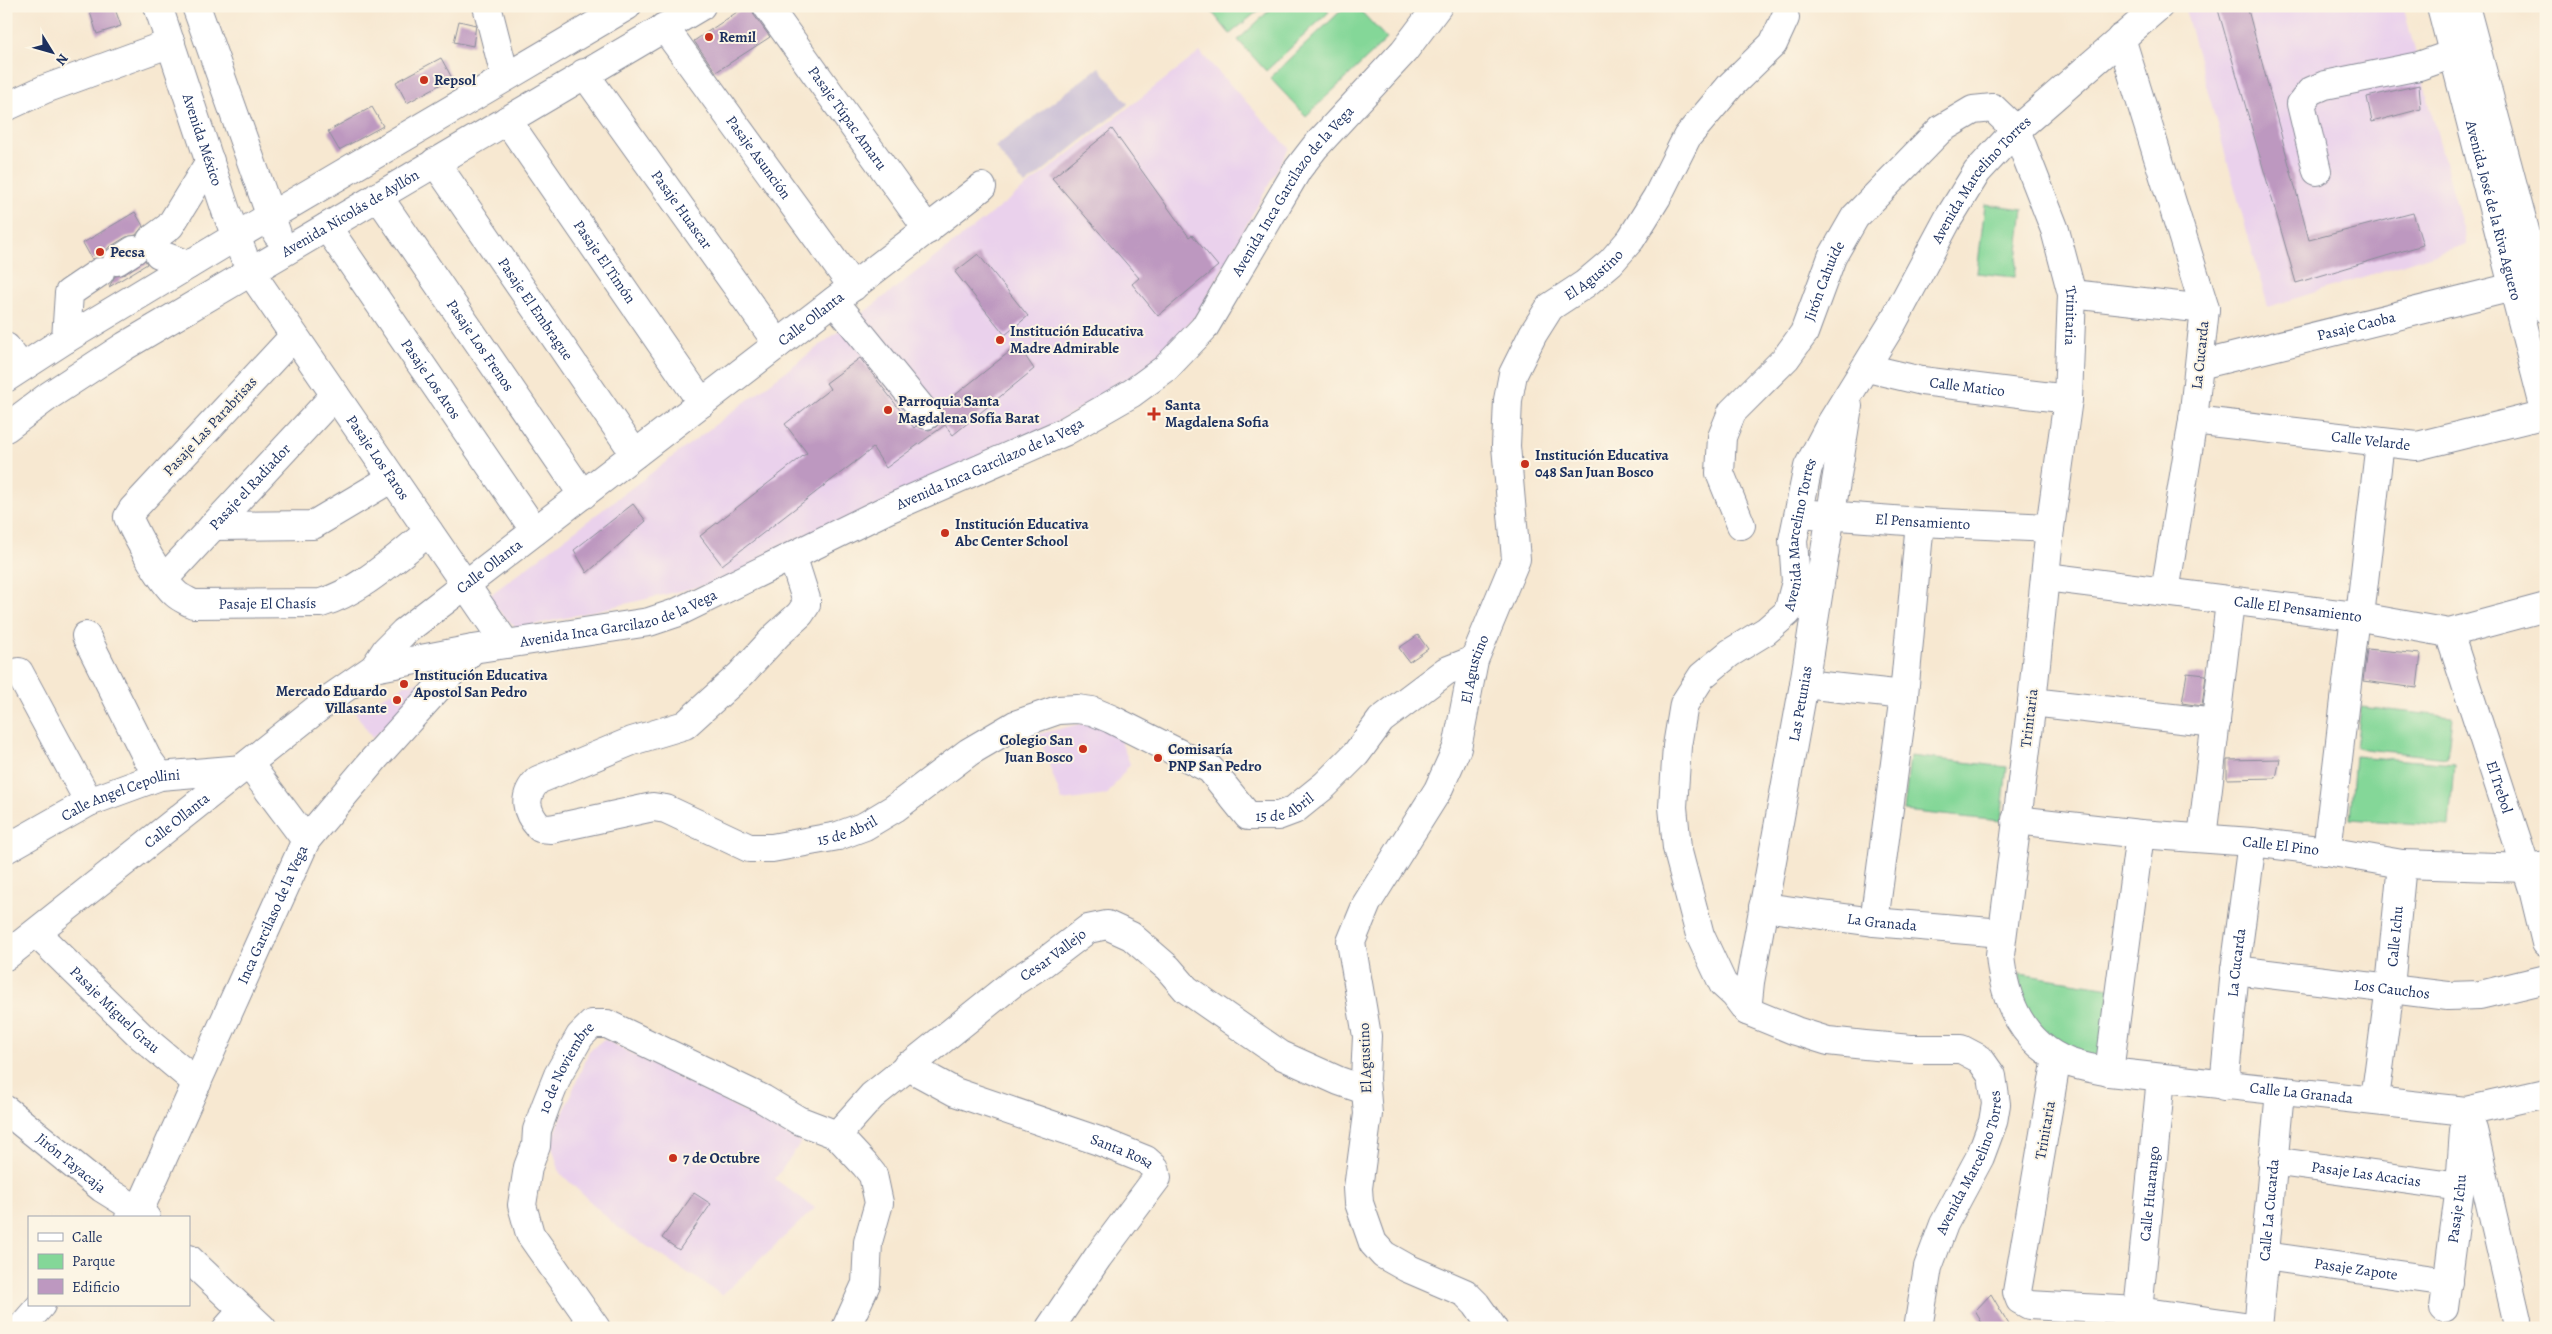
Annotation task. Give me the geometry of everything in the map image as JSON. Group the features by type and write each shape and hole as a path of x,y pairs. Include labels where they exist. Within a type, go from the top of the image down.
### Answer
{"street":[{"name":"Avenida México","path":"158,6 235,237 250,272"},
{"path":"196,6 284,252"},
{"path":"487,6 505,76"},
{"path":"11,364 66,339 505,76 627,6"},
{"name":"Avenida Nicolás de Ayllón","path":"6,428 50,395 125,346 584,73 701,6"},
{"name":"Pasaje Túpac Amaru","path":"767,6 928,230"},
{"name":"Avenida Inca Garcilazo de la Vega","path":"374,668 506,644 649,622 676,613 793,558 886,510 1064,432 1132,393 1166,368 1199,334 1215,311 1298,169 1315,147 1404,51 1438,6"},
{"name":"Avenida Marcelino Torres","path":"1918,1328 1928,1267 1934,1250 1957,1198 1980,1157 1993,1122 1996,1104 1992,1076 1980,1059 1961,1048 1910,1049 1828,1041 1747,1011 1736,995 1723,984 1700,935 1677,848 1673,807 1677,746 1684,704 1702,676 1730,653 1766,631 1788,612 1796,582 1793,540 1797,512 1811,459 1867,368 1948,219 1977,172 2016,130 2121,38 2143,22 2159,6"},
{"name":"Avenida José de la Riva Aguero","path":"2441,6 2546,414"},
{"name":"Avenida José de la Riva Aguero","path":"2465,6 2546,309"},
{"name":"El Agustino","path":"1493,1328 1476,1304 1464,1293 1384,1256 1374,1243 1359,1203 1358,1188 1368,1114 1366,1036 1351,942 1367,903 1438,790 1457,748 1474,660 1516,558 1506,446 1508,400 1513,374 1533,334 1550,307 1604,268 1631,239 1657,197 1687,137 1731,85 1774,44 1785,18"},
{"name":"Pasaje Asunción","path":"664,27 926,415"},
{"name":"La Cucarda","path":"2121,38 2205,309 2193,420 2165,592"},
{"path":"6,107 45,89 170,43"},
{"path":"2317,171 2302,104 2311,91 2325,85 2420,66 2453,54"},
{"name":"Pasaje Huascar","path":"584,73 778,344"},
{"name":"Jirón Cahuide","path":"1741,525 1720,473 1722,437 1732,412 1786,358 1804,333 1832,257 1855,217 1941,129 1973,110 1993,108 2016,130"},
{"name":"Pasaje El Timón","path":"507,120 702,403"},
{"name":"Trinitaria","path":"2016,130 2055,230 2072,294 2068,399 2050,528 2032,702 2000,955 2002,977 2018,1020 2034,1040 2057,1057 2017,1292 2020,1300 2029,1305 2138,1311"},
{"path":"66,339 69,293 132,256 170,226 210,161"},
{"name":"Pasaje El Embrague","path":"435,162 635,454"},
{"name":"Calle Ollanta","path":"6,956 332,697 374,668 386,650 404,632 982,188"},
{"name":"Pasaje Los Frenos","path":"378,196 583,495"},
{"name":"Pasaje Los Aros","path":"327,227 535,531"},
{"path":"132,256 188,265"},
{"name":"Pasaje Los Faros","path":"250,272 506,644"},
{"name":"Pasaje Caoba","path":"2200,365 2513,287"},
{"path":"2072,294 2205,309"},
{"name":"Pasaje Las Parabrisas","path":"128,517 132,509 294,336"},
{"name":"Calle Matico","path":"1867,368 1922,380 2068,399"},
{"name":"Las Petunias","path":"1747,1011 1763,907 1804,684 1850,394"},
{"name":"Pasaje el Radiador","path":"164,579 335,395"},
{"name":"Calle Velarde","path":"2193,420 2417,446 2546,414"},
{"path":"2327,850 2380,442"},
{"path":"213,526 313,525 392,478"},
{"name":"El Pensamiento","path":"1797,512 1920,522 2050,528"},
{"name":"Pasaje El Chasís","path":"128,517 164,579 176,595 193,604 321,603 339,598 429,532"},
{"path":"1874,922 1904,695 1920,522"},
{"name":"15 de Abril","path":"793,558 806,599 806,604 800,614 777,635 741,674 685,725 632,741 538,780 530,788 527,796 527,809 540,828 551,829 653,807 666,810 749,848 772,848 838,836 865,826 895,808 968,752 1015,724 1058,710 1077,709 1092,711 1210,769 1248,816 1278,816 1294,810 1325,786 1356,754 1381,720 1446,672 1474,660"},
{"name":"Calle El Pensamiento","path":"2046,577 2230,602 2358,616 2449,633 2546,607"},
{"path":"2202,838 2230,602"},
{"name":"El Trebol","path":"2449,633 2536,866 2546,943"},
{"path":"86,636 147,758 160,776"},
{"name":"Inca Garcilaso de la Vega","path":"138,1215 306,840 374,758 473,650"},
{"path":"19,672 89,802"},
{"path":"1804,684 1904,695"},
{"path":"2032,702 2216,723"},
{"path":"246,766 306,840"},
{"name":"Calle Angel Cepollini","path":"6,849 89,802 160,776 246,766"},
{"name":"Calle El Pino","path":"2016,820 2140,834 2252,842 2327,850 2402,864 2536,866"},
{"path":"2110,1072 2140,834"},
{"name":"La Cucarda","path":"2224,1086 2235,970 2252,842"},
{"name":"Calle Ichu","path":"2375,1099 2390,987 2402,864"},
{"name":"La Granada","path":"1763,907 1874,922 2002,933"},
{"name":"Cesar Vallejo","path":"837,1135 872,1096 1014,982 1042,964 1088,928 1107,924 1131,936 1168,968 1186,989 1281,1055 1339,1081 1366,1090"},
{"name":"Pasaje Miguel Grau","path":"36,933 141,1036 197,1084"},
{"name":"Los Cauchos","path":"2235,970 2390,987 2448,996 2480,995 2546,980"},
{"name":"10 de Noviembre","path":"596,1328 530,1234 522,1205 528,1167 536,1146 538,1130 546,1105 558,1074 580,1036 592,1024 613,1027 763,1098 798,1120 837,1135"},
{"name":"Calle La Granada","path":"2057,1057 2070,1063 2110,1072 2224,1086 2375,1099 2466,1111 2546,1093"},
{"name":"Santa Rosa","path":"907,1066 955,1092 1099,1141 1146,1160 1155,1168 1157,1178 1098,1256 1050,1328"},
{"name":"Calle Huarango","path":"2138,1311 2161,1078"},
{"name":"Calle La Cucarda","path":"2258,1328 2280,1091"},
{"name":"Jirón Tayacaja","path":"6,1110 138,1215"},
{"path":"2466,1111 2473,1130 2517,1320"},
{"name":"Pasaje Ichu","path":"2446,1295 2460,1187 2466,1111"},
{"path":"837,1135 873,1175 878,1203 868,1242 866,1284 846,1328"},
{"name":"Pasaje Las Acacias","path":"2272,1161 2460,1187"},
{"name":"Pasaje Zapote","path":"2265,1256 2446,1295"},
{"path":"190,1259 244,1322"},
{"path":"20,1328 41,1306"},
{"path":"2138,1311 2258,1328"}],"shaded area":[{"path":"2184,6 2403,6 2467,244 2268,307"},
{"name":"Institución Educativa Madre Admirable","path":"1200,52 1289,148 1198,313 1149,367 993,460 719,582 517,629 486,598 876,303"},
{"path":"1099,67 1128,104 1025,185 995,147"},
{"name":"Mercado Eduardo Villasante","path":"429,680 431,688 372,738 355,712 405,685"},
{"name":"Colegio San Juan Bosco","path":"1113,722 1130,764 1107,795 1062,801 1038,734 1080,724"},
{"name":"7 de Octubre","path":"604,1039 801,1142 775,1179 815,1208 722,1295 616,1226 560,1173 551,1143 589,1051"}],"green space":[{"path":"1207,6 1264,6 1230,34"},
{"path":"1274,6 1324,6 1329,12 1266,71 1238,40"},
{"path":"1346,6 1356,6 1387,39 1306,116 1270,78"},
{"path":"1985,204 2023,209 2015,277 1977,273"},
{"path":"2361,707 2452,717 2447,758 2356,748"},
{"path":"1910,756 2007,767 2001,821 1904,811"},
{"path":"2355,756 2454,764 2449,826 2350,819"},
{"path":"2020,974 2110,988 2105,1043 2093,1059 2066,1055 2033,1019 2020,996"}],"building":[{"path":"88,6 114,6 121,26 97,34"},
{"path":"746,6 752,6 754,15 770,37 716,72 694,41"},
{"path":"2217,6 2247,6 2309,240 2413,213 2423,245 2296,283"},
{"name":"Repsol","path":"459,21 476,25 473,46 454,42"},
{"name":"Repsol","path":"441,58 452,78 407,103 396,82"},
{"path":"2419,85 2421,109 2372,122 2367,97"},
{"path":"372,107 383,126 339,150 328,131"},
{"path":"1112,129 1189,237 1192,235 1218,266 1158,316 1132,284 1139,278 1052,178"},
{"path":"135,212 143,226 136,235 126,237 108,248 102,257 92,259 83,243"},
{"path":"978,254 1028,316 1005,335 955,272"},
{"path":"145,260 147,264 109,287 115,276 125,274"},
{"path":"1018,345 1034,369 953,435 945,425 886,468 873,448 722,565 700,536 807,453 785,424 830,389 826,383 860,358 914,428 916,426 929,430 936,427 941,421 942,413 940,407"},
{"path":"633,504 646,521 587,573 574,550"},
{"path":"1418,635 1428,649 1409,662 1399,648"},
{"path":"2367,649 2421,654 2417,688 2363,681"},
{"path":"2187,673 2206,675 2202,706 2182,703"},
{"path":"2280,759 2276,778 2227,779 2227,760"},
{"path":"694,1193 711,1204 679,1250 662,1238"},
{"path":"1991,1294 2011,1328 1985,1328 1975,1311"}],"place":[{"name":"Remil","path":"709,37"},
{"name":"Repsol","path":"424,80"},
{"name":"Pecsa","path":"100,252"},
{"name":"Institución Educativa Madre Admirable","path":"1000,340"},
{"name":"Parroquia Santa Magdalena Sofía Barat","path":"888,410"},
{"name":"Santa Magdalena Sofia","path":"1154,414"},
{"name":"Institución Educativa 048 San Juan Bosco","path":"1525,464"},
{"name":"Institución Educativa Abc Center School","path":"945,533"},
{"name":"Institución Educativa Apostol San Pedro","path":"404,684"},
{"name":"Mercado Eduardo Villasante","path":"397,700"},
{"name":"Colegio San Juan Bosco","path":"1083,749"},
{"name":"Comisaría PNP San Pedro","path":"1158,758"},
{"name":"7 de Octubre","path":"673,1158"}]}
